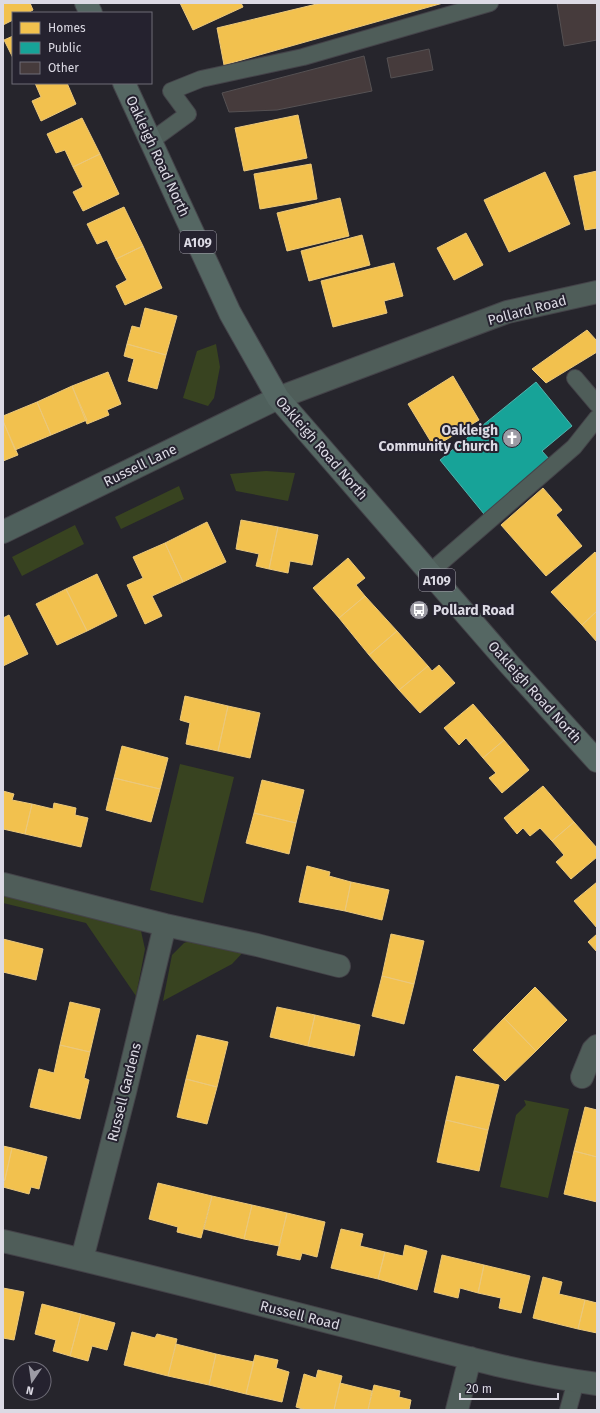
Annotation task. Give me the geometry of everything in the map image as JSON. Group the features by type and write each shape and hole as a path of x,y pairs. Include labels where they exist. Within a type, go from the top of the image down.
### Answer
{"main road":[{"path":"86,3 90,12"},
{"name":"Oakleigh Road North","path":"124,84 230,313 278,398 509,664 597,761"},
{"name":"Russell Lane","path":"3,532 278,398"}],"street":[{"name":"Pollard Road","path":"278,398 507,312 597,292"},
{"path":"3,884 165,925 257,945 339,966"},
{"name":"Russell Gardens","path":"82,1259 125,1092 165,925"},
{"path":"582,1077 593,1050 597,1046"},
{"name":"Russell Road","path":"3,1241 82,1259 470,1358 587,1383"},
{"path":"457,1410 470,1358"}],"lane":[{"path":"151,142 188,114 172,91 201,79 303,57 490,3"},
{"path":"575,378 597,404"},
{"path":"430,572 574,446 597,418"},
{"path":"568,1410 587,1383"}],"green space":[{"path":"216,344 220,367 214,398 208,406 183,398 197,351"},
{"path":"266,471 295,473 288,501 236,491 230,474"},
{"path":"179,486 184,499 121,529 115,517"},
{"path":"75,525 84,544 22,576 12,557"},
{"path":"180,764 234,777 203,903 150,890"},
{"path":"12,890 129,919 141,931 145,949 136,996 86,923 3,903 3,898"},
{"path":"198,938 247,948 232,964 163,1001 172,955 184,943"},
{"path":"524,1100 569,1109 548,1198 500,1187 516,1115 526,1105"}],"building: Homes":[{"path":"3,3 30,3 33,10 30,12 12,12 12,20 3,25"},
{"path":"180,3 241,3 243,7 193,30"},
{"path":"321,3 443,3 224,65 217,28"},
{"path":"12,36 12,56 4,40"},
{"path":"35,84 67,84 76,104 41,121 32,101 41,97"},
{"path":"298,115 307,158 244,171 235,128"},
{"path":"82,118 100,154 73,167 65,150 56,153 47,134"},
{"path":"100,154 119,194 83,211 73,192 83,187 73,167"},
{"path":"311,164 317,199 260,209 254,174"},
{"path":"597,171 597,228 585,230 574,176"},
{"path":"545,172 570,224 509,252 484,200"},
{"path":"340,198 349,236 287,251 277,213"},
{"path":"124,207 143,246 116,259 107,240 97,244 87,224"},
{"path":"466,233 483,265 454,280 437,248"},
{"path":"362,235 370,265 309,281 301,251"},
{"path":"143,246 162,288 125,305 116,286 127,280 116,259"},
{"path":"394,263 403,296 384,301 387,313 333,327 321,281"},
{"path":"145,308 177,316 166,355 127,344 132,326 140,328"},
{"path":"587,330 597,341 597,352 546,383 532,369"},
{"path":"127,344 166,355 157,389 128,381 134,359 124,356"},
{"path":"108,372 121,404 107,410 109,415 87,424 72,386"},
{"path":"453,376 479,420 434,447 408,404"},
{"path":"72,386 87,420 51,435 37,402"},
{"path":"37,402 51,435 15,450 3,421 3,416"},
{"path":"3,421 18,455 3,461"},
{"path":"543,488 562,510 556,515 582,546 546,576 501,525"},
{"path":"241,520 278,527 269,569 256,566 259,554 236,549"},
{"path":"207,522 226,562 183,582 165,543"},
{"path":"278,527 318,535 312,565 290,561 288,573 269,569"},
{"path":"165,543 183,582 152,596 162,616 145,624 127,585 143,578 133,557"},
{"path":"595,552 597,555 597,611 582,625 551,592"},
{"path":"348,558 365,578 356,585 365,596 339,618 313,588"},
{"path":"97,574 117,616 87,631 66,589"},
{"path":"66,589 87,631 57,645 36,604"},
{"path":"365,596 397,631 369,655 339,618"},
{"path":"597,611 597,642 582,625"},
{"path":"9,615 28,654 3,666 3,618"},
{"path":"397,631 428,666 399,690 369,655"},
{"path":"439,665 455,683 420,713 399,690 428,666 432,671"},
{"path":"185,696 228,706 218,751 186,744 190,723 180,720"},
{"path":"473,704 504,740 483,758 466,738 459,745 444,728"},
{"path":"228,706 260,713 250,758 218,751"},
{"path":"504,740 529,770 502,793 489,778 496,773 483,758"},
{"path":"122,746 168,758 160,789 114,778"},
{"path":"114,778 160,789 151,822 106,810"},
{"path":"262,780 304,790 296,823 254,813"},
{"path":"543,786 574,822 552,841 540,828 530,836 523,828 517,834 504,818"},
{"path":"3,791 14,794 12,800 32,804 25,834 3,829"},
{"path":"54,803 76,808 75,815 88,818 81,847 25,834 32,804 53,809"},
{"path":"254,813 296,823 289,854 246,843"},
{"path":"574,822 597,848 597,857 571,879 556,862 564,855 552,841"},
{"path":"307,866 330,872 329,876 351,882 345,911 299,902"},
{"path":"351,882 389,890 382,920 345,911"},
{"path":"597,882 597,928 574,901"},
{"path":"391,934 424,941 414,984 382,976"},
{"path":"597,934 597,952 588,942"},
{"path":"3,939 43,949 36,980 3,972"},
{"path":"382,976 414,984 404,1024 372,1016"},
{"path":"535,987 567,1020 536,1051 504,1018"},
{"path":"70,1002 100,1009 90,1052 60,1045"},
{"path":"277,1007 315,1015 308,1046 270,1037"},
{"path":"315,1015 360,1025 354,1056 308,1046"},
{"path":"504,1018 536,1051 505,1081 473,1050"},
{"path":"197,1035 228,1042 217,1087 186,1079"},
{"path":"60,1045 90,1052 84,1078 89,1080 80,1119 30,1107 39,1069 54,1073"},
{"path":"456,1076 499,1085 488,1130 446,1120"},
{"path":"186,1079 217,1087 207,1124 177,1117"},
{"path":"585,1107 597,1110 597,1157 574,1151"},
{"path":"446,1120 488,1130 479,1171 437,1162"},
{"path":"3,1146 12,1148 5,1180 3,1180"},
{"path":"12,1148 47,1157 39,1189 31,1187 29,1194 3,1187"},
{"path":"574,1151 597,1157 597,1202 564,1194"},
{"path":"158,1183 212,1196 201,1238 177,1232 178,1227 149,1219"},
{"path":"212,1196 252,1205 244,1239 204,1229"},
{"path":"252,1205 287,1213 279,1246 244,1239"},
{"path":"287,1213 325,1222 317,1257 302,1253 300,1260 277,1255"},
{"path":"341,1229 363,1234 360,1246 385,1252 378,1279 331,1268"},
{"path":"405,1245 427,1251 417,1290 378,1279 385,1252 403,1256"},
{"path":"442,1255 484,1265 478,1293 460,1288 458,1298 434,1292"},
{"path":"484,1265 530,1276 521,1313 499,1308 501,1298 478,1293"},
{"path":"543,1277 562,1282 559,1294 585,1300 578,1329 533,1318"},
{"path":"3,1288 24,1292 14,1340 3,1338"},
{"path":"585,1300 597,1303 597,1333 578,1329"},
{"path":"42,1304 81,1314 70,1356 53,1351 56,1340 35,1334"},
{"path":"81,1314 115,1323 107,1350 92,1346 88,1361 70,1356"},
{"path":"132,1332 155,1338 157,1334 177,1339 168,1376 124,1365"},
{"path":"176,1344 216,1354 209,1385 168,1376"},
{"path":"216,1354 254,1362 246,1394 209,1385"},
{"path":"255,1355 278,1360 276,1368 289,1372 282,1402 246,1394"},
{"path":"318,1370 342,1376 334,1410 306,1410 296,1407 304,1374 316,1378"},
{"path":"340,1383 372,1391 368,1410 334,1410"},
{"path":"374,1385 400,1391 399,1397 411,1400 409,1410 368,1410"}],"building: Public":[{"name":"Oakleigh Community Church","path":"536,382 572,426 542,451 550,460 484,514 440,460"}],"building: Other":[{"path":"557,3 597,3 597,40 564,46"},
{"path":"429,49 433,70 391,78 387,58"},
{"path":"364,56 372,91 277,110 229,112 222,93"}],"place":[{"name":"Oakleigh Community Church","path":"512,438"},
{"name":"Pollard Road","path":"419,610"}]}
